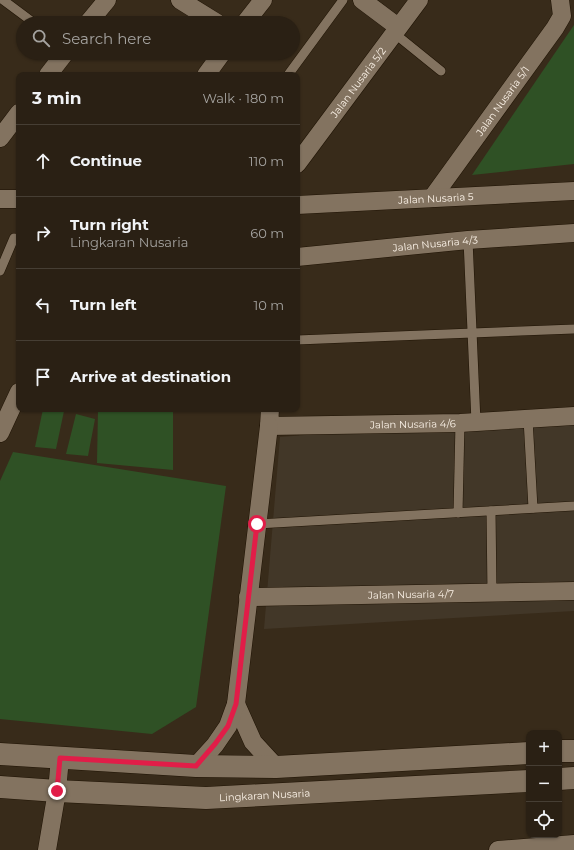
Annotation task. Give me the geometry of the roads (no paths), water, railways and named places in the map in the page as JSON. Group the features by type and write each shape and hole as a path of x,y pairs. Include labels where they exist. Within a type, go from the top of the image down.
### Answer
{"main road":[{"path":"562,751 574,751"},
{"path":"0,754 196,766 276,767 526,753"},
{"path":"562,779 574,778"},
{"name":"Lingkaran Nusaria","path":"0,786 57,791 206,798 526,781"}],"street":[{"path":"94,16 107,0"},
{"path":"181,0 206,16"},
{"path":"250,16 263,0"},
{"path":"362,0 396,30"},
{"name":"Jalan Nusaria 5/2","path":"300,160 419,0"},
{"name":"Jalan Nusaria 5/1","path":"432,198 555,28 562,16 560,0"},
{"path":"50,72 60,60"},
{"path":"208,72 217,60"},
{"path":"0,138 16,117"},
{"name":"Jalan Nusaria 5","path":"300,205 574,191"},
{"path":"0,199 16,199"},
{"name":"Jalan Nusaria 4/3","path":"300,257 468,240 574,233"},
{"path":"2,426 16,398"},
{"name":"Jalan Nusaria 4/6","path":"270,417 468,422 574,416"},
{"path":"196,766 228,726 236,704 270,417"},
{"name":"Jalan Nusaria 4/7","path":"248,597 574,591"},
{"path":"236,704 253,742 276,767"},
{"path":"47,850 57,791 60,758"},
{"path":"498,850 547,848 574,844"}],"lane":[{"path":"3,0 25,16"},
{"path":"300,59 343,0"},
{"path":"396,30 441,71"},
{"path":"290,72 299,60"},
{"path":"0,271 14,238"},
{"path":"458,513 468,422 473,333 468,240"},
{"path":"300,340 574,328"},
{"path":"528,419 533,508"},
{"path":"257,524 574,506"},
{"path":"491,511 492,593"}]}
